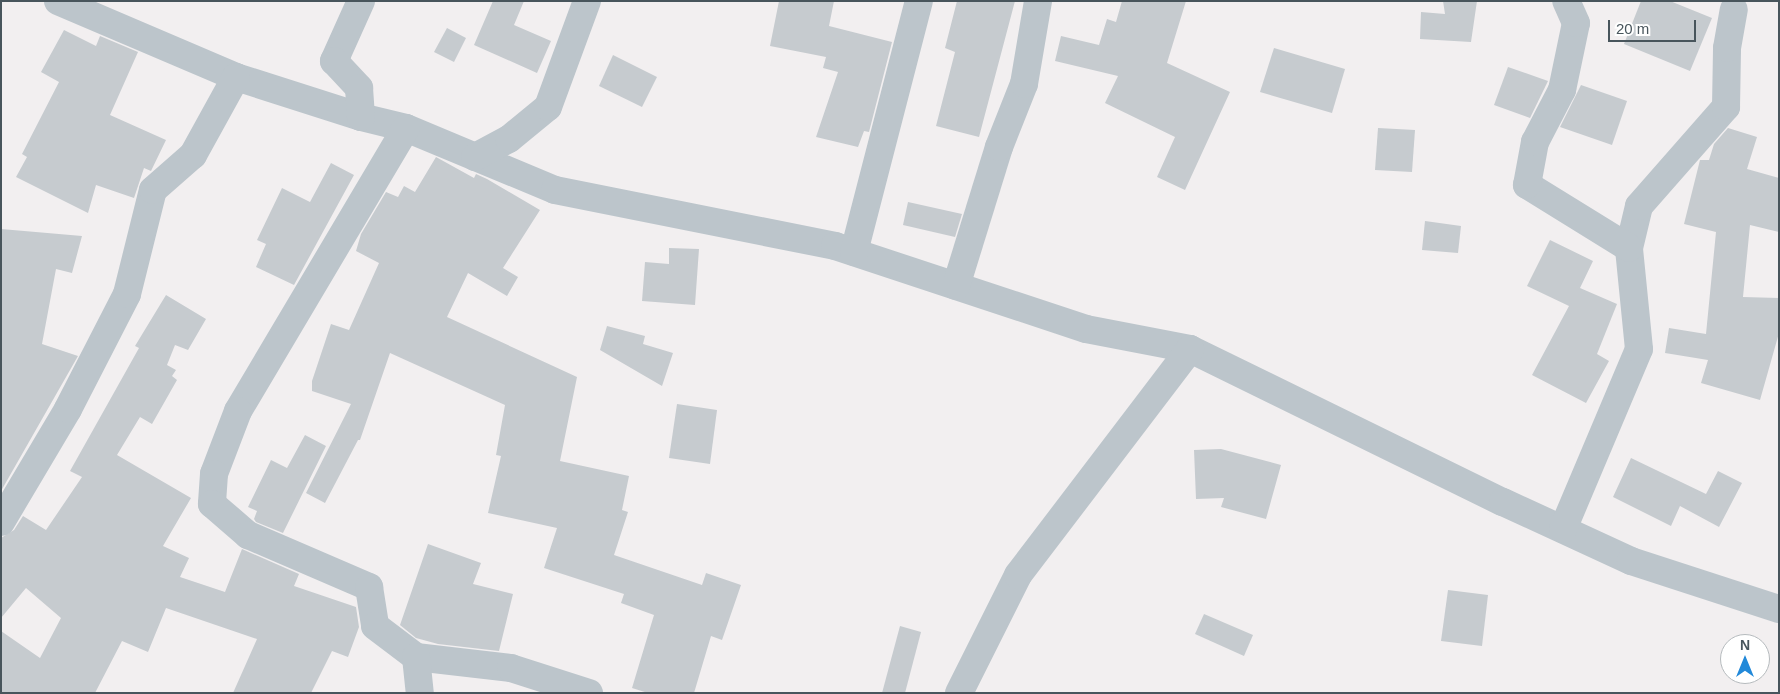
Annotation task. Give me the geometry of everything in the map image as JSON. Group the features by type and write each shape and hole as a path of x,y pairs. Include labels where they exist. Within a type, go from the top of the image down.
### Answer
{"street":[{"path":"58,1 236,77 361,117 406,128 555,190 854,252 1086,329 1190,349 1562,530 1631,561 1779,609"},
{"path":"361,1 334,61 360,88 361,117"},
{"path":"475,157 509,139 548,107 587,1"},
{"path":"854,252 919,1"},
{"path":"956,286 999,147 1024,84 1038,1"},
{"path":"1566,1 1576,24 1564,80 1535,142 1527,184 1629,248"},
{"path":"1562,530 1639,349 1629,248 1640,206 1726,107 1728,48 1734,10"},
{"path":"1,522 68,409 127,294 153,190 192,155 236,77"},
{"path":"406,128 238,411 214,474 212,504 248,535 369,587 375,626 416,657 512,668 589,693"},
{"path":"958,693 1018,575 1190,349"},
{"path":"416,657 420,693"}],"building":[{"path":"493,1 524,1 514,25 551,41 537,73 474,45"},
{"path":"779,1 834,1 829,26 892,42 869,132 864,131 858,147 816,137 838,72 823,68 826,57 770,46"},
{"path":"957,1 1015,1 979,137 936,126 955,52 945,48"},
{"path":"1122,1 1186,1 1167,63 1230,92 1185,190 1157,177 1175,137 1105,103 1118,76 1055,61 1061,36 1099,45 1107,19 1116,22"},
{"path":"1443,1 1477,1 1471,42 1420,39 1421,12 1445,14"},
{"path":"1641,1 1670,1 1712,18 1690,71 1624,44"},
{"path":"447,28 466,38 454,62 434,52"},
{"path":"64,30 96,46 100,36 138,52 110,115 166,140 151,171 144,168 134,198 96,185 88,213 16,177 27,157 22,154 59,82 41,72"},
{"path":"1274,48 1345,69 1332,113 1260,92"},
{"path":"613,55 657,77 642,107 599,86"},
{"path":"1508,67 1548,81 1530,118 1494,105"},
{"path":"1581,85 1627,101 1612,145 1560,127"},
{"path":"1378,128 1415,130 1412,172 1375,170"},
{"path":"1728,128 1757,137 1747,169 1779,178 1779,232 1750,225 1743,297 1779,298 1779,333 1760,400 1701,383 1708,360 1665,353 1669,328 1706,334 1716,232 1684,224 1700,160 1709,160 1714,144"},
{"path":"436,157 474,178 476,174 487,179 540,210 503,268 518,277 507,296 468,273 447,317 577,377 560,461 629,476 622,510 628,512 614,555 702,585 706,573 741,585 722,640 711,636 694,693 648,693 632,688 654,615 621,603 624,594 544,568 557,528 488,513 501,456 496,455 505,405 390,353 360,440 358,440 325,503 306,493 351,404 312,391 312,381 331,324 349,330 379,263 356,251 361,234 386,192 398,197 404,186 415,192"},
{"path":"331,163 354,175 294,285 256,267 266,244 257,240 282,188 310,202"},
{"path":"908,202 962,214 955,237 903,225"},
{"path":"1425,221 1461,226 1458,253 1422,250"},
{"path":"1,229 82,236 72,273 56,269 42,344 78,356 1,491"},
{"path":"1550,240 1593,261 1580,288 1617,304 1597,354 1609,361 1586,403 1532,375 1569,306 1527,286"},
{"path":"669,248 699,249 695,305 642,301 645,262 669,264"},
{"path":"166,295 206,319 188,350 175,345 167,365 176,370 172,376 177,380 152,424 140,417 117,455 191,498 163,546 189,558 180,577 225,592 242,549 299,574 294,586 356,607 359,627 348,657 332,651 311,693 233,693 257,639 166,608 148,652 122,641 95,693 1,693 1,631 40,658 61,618 26,588 1,618 1,538 14,530 23,516 46,530 82,477 70,471 139,348 135,346"},
{"path":"607,326 645,336 643,344 673,353 662,386 600,350"},
{"path":"677,404 717,410 710,464 669,458"},
{"path":"305,435 326,446 283,533 256,522 254,519 257,511 248,507 271,460 287,468"},
{"path":"1221,449 1281,465 1266,519 1221,507 1224,498 1196,499 1194,450"},
{"path":"1631,458 1706,494 1718,471 1742,483 1719,527 1680,506 1671,526 1613,497"},
{"path":"428,544 481,563 473,584 513,594 499,651 438,644 416,638 400,625"},
{"path":"1448,590 1488,595 1482,646 1441,641"},
{"path":"1204,614 1253,635 1244,656 1195,634"},
{"path":"900,626 921,632 905,693 882,693"}]}
